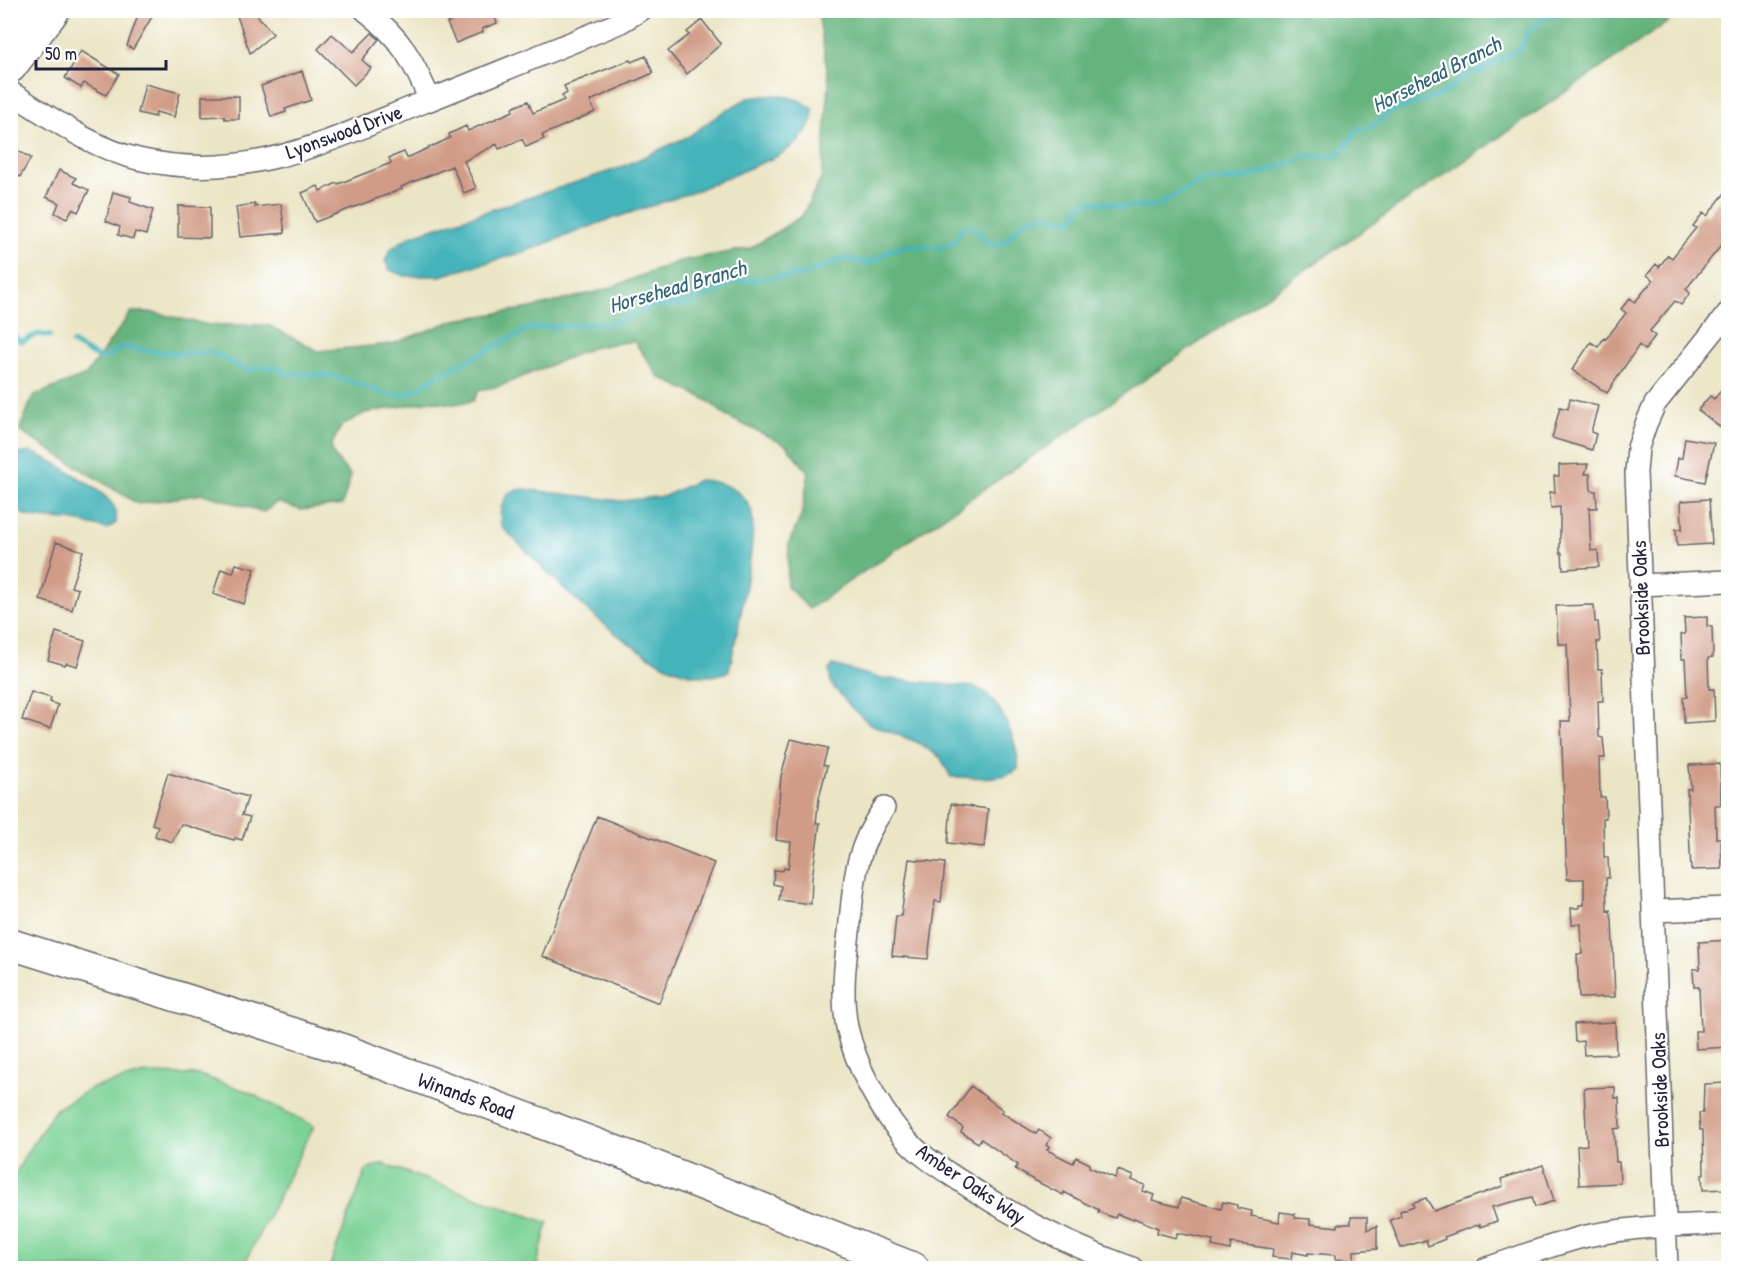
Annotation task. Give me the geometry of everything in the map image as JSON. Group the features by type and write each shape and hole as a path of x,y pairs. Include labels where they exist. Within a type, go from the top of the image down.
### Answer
{"main road":[{"path":"10,24 22,10"},
{"path":"10,66 53,10"}],"street":[{"path":"366,10 406,50 430,100"},
{"name":"Lyonswood Drive","path":"10,92 72,131 113,151 137,159 173,166 206,167 250,162 305,150 619,23 641,10"},
{"name":"Brookside Oaks","path":"1667,1269 1636,472 1638,448 1655,404 1728,313"},
{"path":"1640,585 1728,581"},
{"name":"Amber Oaks Way","path":"884,808 870,827 856,871 845,965 844,996 847,1027 856,1056 871,1089 904,1137 931,1162 990,1202 1030,1225 1132,1269"},
{"path":"1653,911 1728,908"},
{"name":"Winands Road","path":"10,944 334,1046 645,1162 914,1269"},
{"path":"1487,1269 1550,1246 1587,1236 1616,1231 1728,1224"}],"green space":[{"path":"818,11 1684,11 809,609 787,586 789,543 801,516 809,473 786,445 726,416 707,400 659,377 634,341 594,347 500,386 479,390 473,401 453,404 431,401 365,413 342,425 331,446 334,456 351,476 342,505 301,510 277,502 264,512 203,494 138,504 19,431 33,396 86,375 131,312 150,312 209,325 268,325 318,351 392,344 455,320 531,308 604,290 680,261 751,248 802,216 822,177 829,82"},
{"path":"145,1074 199,1075 246,1091 314,1126 242,1268 11,1268 11,1182 56,1109 92,1088"},
{"path":"383,1164 548,1223 536,1268 329,1268 366,1170"}],"water":[{"path":"775,95 795,99 813,109 812,122 799,141 778,156 693,192 602,222 521,253 440,276 404,276 390,270 385,261 391,249 410,236 620,168 689,136 748,98"},
{"path":"31,452 51,461 102,494 115,509 116,523 107,529 70,520 33,517 11,508 11,455"},
{"path":"699,480 714,482 735,490 746,500 753,519 750,561 729,671 702,676 672,668 640,650 575,599 501,526 501,508 510,492 523,489 621,501 665,496"},
{"path":"833,665 879,678 975,687 983,691 993,700 1009,729 1016,750 1018,769 996,777 951,777 940,757 917,742 870,724 851,707 831,684 829,670"}],"building":[{"path":"140,10 156,10 133,49 127,46"},
{"path":"235,10 253,10 273,34 250,53"},
{"path":"476,10 492,10 497,23 482,29 483,32 456,43 447,23"},
{"path":"702,20 721,44 687,74 668,51 689,35 687,32"},
{"path":"372,33 379,39 362,60 371,68 354,85 318,49 332,34 353,52"},
{"path":"81,51 119,74 106,95 84,83 81,88 65,78"},
{"path":"646,56 653,73 590,101 595,112 542,135 544,139 526,147 522,139 499,149 497,144 464,161 476,188 464,193 452,166 401,187 402,189 315,222 302,193 318,186 320,191 391,163 389,158 404,152 407,158 450,138 449,134 466,126 468,131 513,111 512,108 528,101 533,113 564,100 562,96 567,93 564,86"},
{"path":"302,71 311,100 285,109 286,112 271,117 261,86"},
{"path":"145,84 180,93 174,117 156,112 155,117 138,113"},
{"path":"202,96 239,96 239,119 225,119 224,116 202,117"},
{"path":"10,146 31,158 20,177 10,171"},
{"path":"59,170 76,178 73,183 89,190 78,212 72,209 67,219 55,213 59,203 46,197"},
{"path":"1728,189 1728,237 1686,289 1690,293 1681,305 1675,301 1650,331 1655,336 1645,350 1639,345 1607,393 1572,370 1591,342 1598,347 1604,338 1606,339 1626,313 1621,309 1630,298 1635,302 1653,280 1647,275 1656,264 1659,267 1668,255 1672,258 1696,228 1693,226 1703,213 1707,216"},
{"path":"113,192 131,197 130,202 153,210 146,235 135,232 133,239 118,235 120,227 106,221"},
{"path":"255,204 255,207 281,204 285,233 240,237 236,207"},
{"path":"178,206 210,207 210,238 178,237"},
{"path":"1728,383 1728,433 1698,410 1710,396 1714,399"},
{"path":"1570,399 1598,406 1591,432 1596,434 1592,450 1552,438 1560,407 1568,409"},
{"path":"1685,438 1714,443 1705,482 1675,476 1678,458 1682,458"},
{"path":"1588,464 1585,474 1590,474 1591,491 1596,491 1597,508 1589,508 1591,551 1598,550 1599,567 1563,569 1562,553 1560,553 1560,507 1551,508 1550,492 1555,492 1554,476 1559,476 1559,465"},
{"path":"1709,499 1712,544 1677,546 1676,529 1682,529 1681,501"},
{"path":"56,542 83,551 71,587 78,589 72,610 40,600"},
{"path":"236,564 255,569 244,604 213,594 221,569 233,573"},
{"path":"1594,605 1600,642 1597,642 1598,669 1602,669 1603,701 1598,701 1599,737 1603,738 1605,758 1599,758 1600,797 1605,797 1604,857 1608,857 1607,911 1610,910 1612,920 1615,997 1579,998 1577,954 1582,954 1581,924 1572,924 1571,908 1584,905 1584,879 1567,879 1561,721 1570,721 1567,644 1558,644 1556,606"},
{"path":"1707,617 1707,626 1712,627 1713,657 1708,658 1709,689 1714,689 1715,721 1684,723 1683,697 1687,697 1681,634 1685,634 1684,618"},
{"path":"56,632 85,641 77,666 48,660"},
{"path":"31,692 51,698 50,702 58,705 50,729 22,720"},
{"path":"791,739 828,748 823,765 827,766 816,823 820,823 812,878 811,904 779,900 781,886 773,884 774,870 788,869 791,842 776,840 781,776"},
{"path":"1720,764 1721,805 1715,805 1716,838 1721,838 1722,869 1691,870 1687,789 1691,789 1689,765"},
{"path":"168,773 248,797 242,815 250,817 242,840 235,838 234,840 181,824 172,842 155,836 158,826 152,824"},
{"path":"951,804 988,809 984,847 948,843"},
{"path":"597,816 714,863 659,1003 542,956"},
{"path":"909,859 945,863 941,902 935,901 928,959 892,956 896,916 901,916"},
{"path":"1728,940 1728,1047 1696,1049 1695,1031 1701,1031 1699,987 1694,987 1693,969 1700,969 1699,942"},
{"path":"1615,1022 1616,1054 1584,1055 1583,1041 1575,1042 1574,1024"},
{"path":"1728,1083 1728,1189 1703,1190 1703,1130 1700,1130 1699,1113 1703,1113 1704,1084"},
{"path":"971,1086 1003,1110 1001,1112 1036,1134 1039,1130 1051,1138 1046,1145 1049,1147 1047,1150 1073,1163 1076,1157 1090,1164 1089,1167 1115,1178 1118,1170 1133,1176 1131,1180 1145,1185 1143,1191 1154,1195 1152,1200 1179,1207 1181,1198 1221,1209 1223,1202 1252,1211 1251,1216 1279,1222 1280,1212 1295,1214 1295,1218 1310,1219 1310,1224 1338,1227 1338,1224 1351,1224 1351,1217 1367,1217 1367,1230 1377,1226 1377,1249 1354,1251 1354,1260 1335,1259 1335,1255 1308,1253 1308,1255 1292,1252 1291,1259 1272,1257 1273,1249 1231,1243 1230,1250 1212,1246 1213,1240 1177,1233 1176,1238 1157,1233 1158,1228 1134,1218 1133,1220 1117,1214 1115,1218 1098,1212 1099,1210 1064,1192 1063,1195 1028,1177 1015,1169 1018,1165 981,1139 978,1143 961,1132 963,1128 949,1117"},
{"path":"1615,1087 1615,1098 1619,1098 1620,1128 1614,1129 1620,1183 1579,1185 1577,1146 1587,1145 1584,1088"},
{"path":"1543,1165 1554,1201 1535,1207 1532,1197 1492,1207 1497,1221 1480,1227 1480,1224 1444,1237 1445,1239 1428,1246 1426,1240 1401,1248 1390,1220 1401,1216 1400,1211 1414,1206 1412,1203 1426,1198 1434,1211 1503,1186 1501,1179"}],"waterway":[{"name":"Horsehead Branch","path":"72,343 99,358 110,356 120,347 175,354 209,352 245,370 263,367 277,368 285,373 334,376 393,396 411,393 434,378 530,328 608,323 626,319 652,306 680,305 700,299 720,291 733,282 807,274 842,259 872,263 890,250 909,246 943,247 954,242 964,226 975,229 989,244 998,245 1022,223 1031,218 1072,220 1085,202 1107,203 1121,207 1156,206 1203,180 1218,181 1250,177 1309,156 1337,156 1358,129 1368,128 1390,112 1443,94 1469,73 1480,71 1520,49 1529,31 1537,23 1547,17 1578,10"},
{"name":"Horsehead Branch","path":"10,332 21,342 38,334 50,336"}]}
